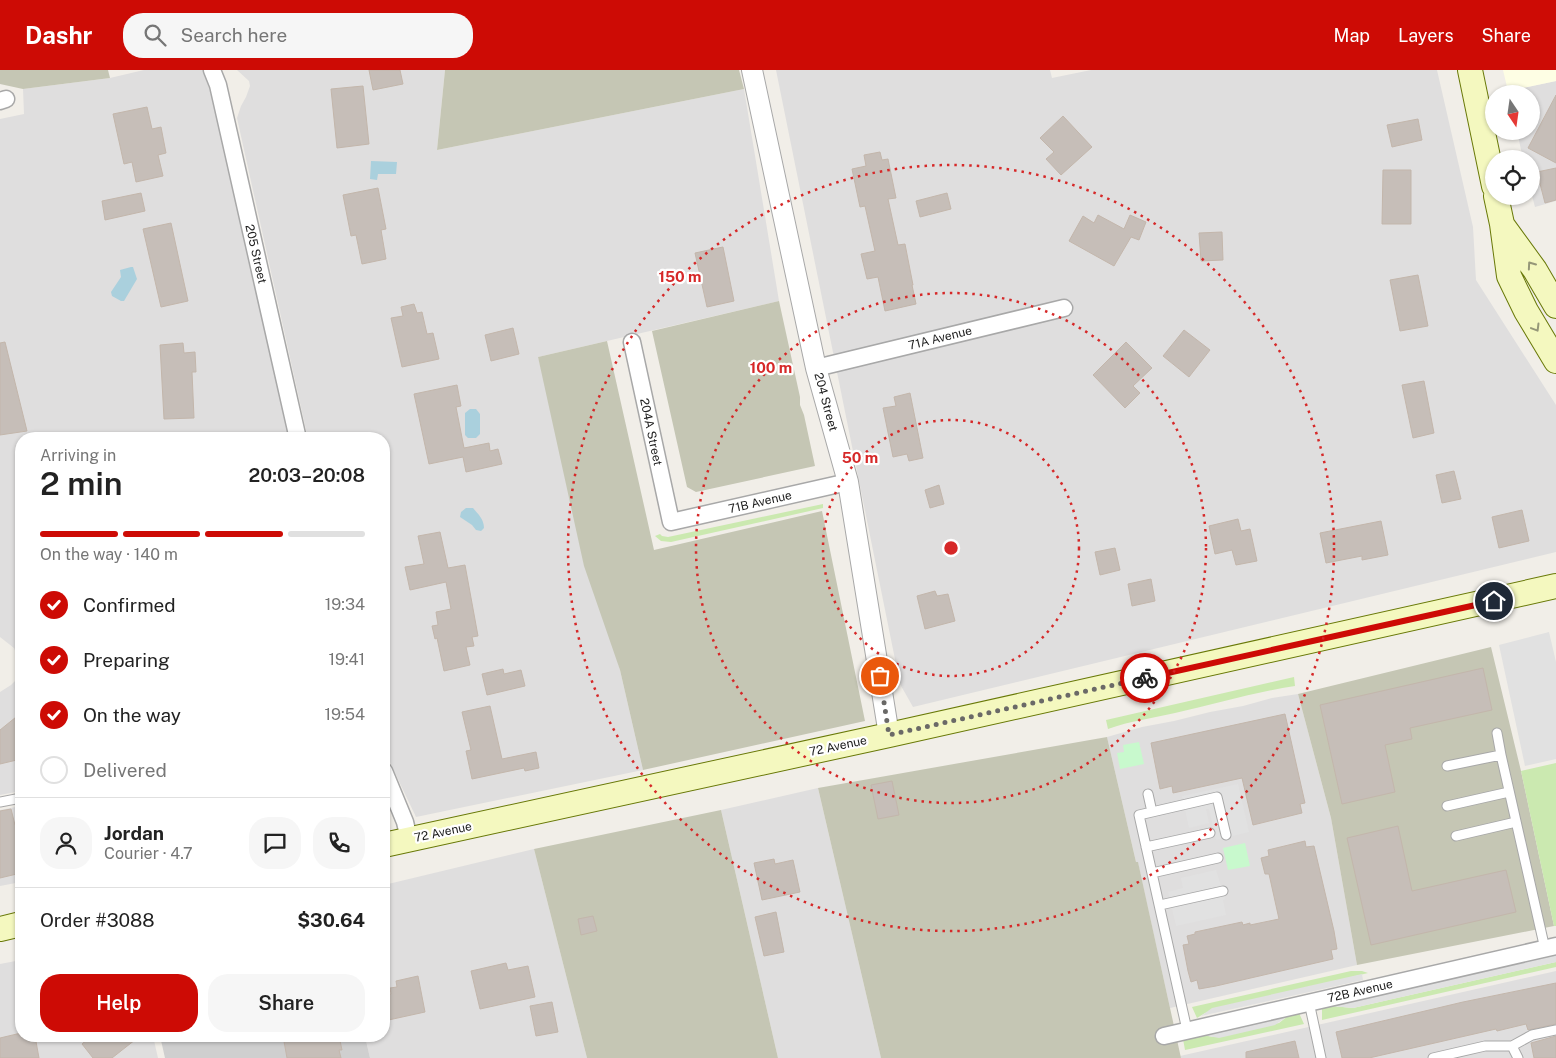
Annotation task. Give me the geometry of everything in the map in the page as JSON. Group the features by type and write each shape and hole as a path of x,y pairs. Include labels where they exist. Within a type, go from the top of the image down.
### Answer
{"main road":[{"path":"1470,70 1487,150"},
{"path":"1498,205 1509,276 1526,311 1556,361"},
{"path":"1502,224 1535,270 1556,306"},
{"name":"72 Avenue","path":"390,843 889,735 1556,586"},
{"path":"0,929 15,925"}],"street":[{"name":"205 Street","path":"212,70 218,84 296,432"},
{"name":"204 Street","path":"752,70 816,368 848,482 889,735"},
{"name":"71A Avenue","path":"816,368 1064,308"},
{"name":"204A Street","path":"632,342 671,522"},
{"name":"71B Avenue","path":"671,522 848,482"},
{"path":"390,786 405,822 409,839"},
{"name":"72B Avenue","path":"1164,1036 1551,948"}],"lane":[{"path":"1497,733 1516,822 1551,948"},
{"path":"1447,766 1501,755"},
{"path":"1446,806 1509,792"},
{"path":"1148,794 1152,812"},
{"path":"1187,1030 1139,815 1217,797 1226,835"},
{"path":"0,802 15,799"},
{"path":"1456,836 1516,822"},
{"path":"1146,847 1210,833"},
{"path":"1152,873 1218,858"},
{"path":"1160,905 1223,891"},
{"path":"1309,1002 1321,1058"},
{"path":"1433,1058 1485,1046 1512,1046 1532,1035 1556,1030"},
{"path":"1512,1046 1518,1058"}],"shaded area":[{"path":"0,70 108,70 110,78 23,89 0,84"},
{"path":"144,70 204,70 217,116 289,432 15,432 15,651 0,637 0,119 24,114 23,89 110,78"},
{"path":"237,70 445,70 437,150 744,89 779,301 538,357 620,670 643,770 416,817 390,763 390,432 306,432 237,118 250,86 249,81"},
{"path":"445,70 739,70 744,89 437,150"},
{"path":"776,70 1050,70 1052,78 1091,70 1437,70 1473,227 1476,280 1556,405 1556,552 913,707 900,684"},
{"path":"1503,70 1556,70 1556,81 1537,85 1507,85"},
{"path":"1556,81 1556,201 1535,207 1534,205 1540,205 1540,150 1521,150 1519,140 1540,140 1540,85 1537,85"},
{"path":"779,301 800,397 800,405 815,466 696,492 687,487 652,331"},
{"path":"607,341 654,550 822,511 865,721 643,770 620,670 584,566 538,357"},
{"path":"1549,632 1556,662 1556,759 1525,766 1499,645"},
{"path":"1491,647 1521,771 1554,926 1357,965 1331,818 1298,694"},
{"path":"15,681 15,792 0,795 0,692"},
{"path":"1298,694 1331,818 1357,965 1170,1008 1138,863 1136,862 1107,737 1142,727"},
{"path":"1107,737 1136,862 1138,862 1181,1058 881,1058 818,788"},
{"path":"1238,784 1249,832 1216,840 1209,809 1206,809 1209,823 1189,828 1182,796"},
{"path":"818,788 881,1058 778,1058 721,810"},
{"path":"15,807 15,883 0,886 0,810"},
{"path":"721,810 778,1058 587,1058 534,849"},
{"path":"534,849 587,1058 370,1058 366,1042 390,1042 390,884"},
{"path":"1216,870 1225,899 1223,900 1226,915 1176,926 1168,892 1183,888 1181,878"},
{"path":"1556,955 1556,962 1353,1008 1332,1006"},
{"path":"15,961 15,1042 154,1042 158,1058 0,1058 0,964"},
{"path":"1556,971 1556,1058 1181,1058 1180,1056"},
{"path":"1362,974 1363,980 1201,1016 1212,1008"},
{"path":"1288,1016 1275,1025 1219,1038 1203,1035"},
{"path":"161,1042 366,1042 370,1058 165,1058"}],"green space":[{"path":"823,504 823,508 671,542 661,541 655,536 660,534 668,537"},
{"path":"1294,677 1295,686 1108,729 1106,720"},
{"path":"1139,742 1144,764 1120,769 1117,753 1124,752 1123,745"},
{"path":"1556,763 1556,926 1554,926 1521,771"},
{"path":"1245,843 1250,866 1228,870 1223,848"},
{"path":"1556,962 1556,967 1322,1020 1322,1008 1332,1006 1353,1008"},
{"path":"1351,971 1368,973 1205,1013 1197,1018 1192,1007"},
{"path":"1299,1013 1304,1024 1185,1050 1183,1039 1203,1035 1213,1037 1279,1023 1288,1016"}],"water":[{"path":"371,161 397,162 396,174 378,174 377,180 370,179"},
{"path":"133,267 137,279 124,301 121,301 112,296 111,292 121,277 120,270"},
{"path":"470,409 476,409 480,414 480,434 476,438 468,438 465,435 465,413"},
{"path":"466,508 473,508 480,517 484,528 481,531 476,530 460,517 461,512"}],"building":[{"path":"369,70 400,70 403,84 373,90"},
{"path":"363,86 369,144 337,148 331,89"},
{"path":"1556,95 1556,163 1540,154 1540,150 1528,148 1532,140 1540,140 1540,125"},
{"path":"147,107 152,129 161,127 166,153 158,155 163,176 136,182 132,162 124,164 113,114"},
{"path":"1063,116 1092,147 1061,175 1046,159 1054,152 1040,138"},
{"path":"1418,119 1422,140 1392,147 1387,125"},
{"path":"880,152 882,160 888,159 896,198 888,199 898,245 905,244 916,304 885,311 878,277 867,279 861,254 875,251 865,206 860,207 852,169 866,166 864,155"},
{"path":"1556,168 1556,200 1545,203 1540,184 1540,171"},
{"path":"1383,170 1411,170 1411,224 1382,224"},
{"path":"378,188 386,229 381,230 386,259 362,264 356,235 351,236 343,195"},
{"path":"141,193 145,211 105,220 102,201"},
{"path":"947,193 951,209 920,217 916,201"},
{"path":"1098,215 1124,229 1130,215 1146,222 1139,240 1131,237 1114,266 1069,241 1083,216 1094,223"},
{"path":"171,223 188,301 161,307 143,229"},
{"path":"1222,232 1223,260 1201,261 1199,233"},
{"path":"723,247 734,301 707,307 695,253"},
{"path":"1418,275 1428,326 1400,331 1390,280"},
{"path":"414,304 417,313 422,312 427,334 433,333 439,359 402,367 391,318 403,316 401,307"},
{"path":"513,328 519,354 491,361 485,335"},
{"path":"1184,330 1210,350 1189,377 1163,356"},
{"path":"5,342 27,431 0,435 0,343"},
{"path":"1126,342 1152,368 1133,386 1140,393 1125,408 1093,375"},
{"path":"183,343 184,353 195,352 196,372 192,372 194,418 164,419 160,345"},
{"path":"1424,381 1434,433 1413,438 1402,385"},
{"path":"457,385 461,406 456,407 464,448 489,443 490,451 498,449 502,464 466,472 463,457 429,464 414,394"},
{"path":"910,393 923,458 909,461 907,454 893,457 883,408 896,406 894,397"},
{"path":"1454,471 1461,499 1442,503 1436,475"},
{"path":"939,485 944,504 930,508 925,490"},
{"path":"1522,510 1529,541 1499,548 1492,517"},
{"path":"1238,519 1241,531 1250,529 1257,561 1236,565 1232,550 1215,554 1209,526"},
{"path":"1381,521 1388,555 1362,560 1362,556 1326,563 1320,533"},
{"path":"440,532 448,568 465,565 478,636 472,637 474,646 466,647 470,665 444,671 437,638 435,639 432,626 438,625 436,612 451,609 446,582 410,590 405,567 424,564 418,536"},
{"path":"1115,548 1120,570 1100,575 1095,552"},
{"path":"1151,579 1155,601 1132,606 1128,584"},
{"path":"935,591 937,596 948,594 955,621 925,629 917,596"},
{"path":"1483,668 1492,710 1410,728 1412,739 1385,745 1395,792 1342,804 1320,705"},
{"path":"503,669 504,674 521,670 525,686 487,695 482,674"},
{"path":"490,706 502,759 536,752 539,768 525,771 524,768 472,779 466,751 471,750 462,712"},
{"path":"1285,714 1305,803 1300,804 1302,813 1253,825 1242,778 1173,793 1172,786 1160,789 1151,743"},
{"path":"15,718 15,760 0,764 0,730"},
{"path":"892,781 899,815 878,819 871,785"},
{"path":"11,809 15,825 15,874 0,878 0,811"},
{"path":"1398,826 1412,891 1506,870 1516,912 1371,945 1347,838"},
{"path":"1305,841 1306,847 1314,846 1334,931 1337,949 1331,950 1333,959 1199,989 1197,980 1191,982 1188,971 1183,945 1189,944 1187,936 1195,934 1195,932 1242,922 1243,925 1250,923 1250,925 1279,919 1269,874 1265,874 1261,858 1269,856 1268,850"},
{"path":"774,859 775,864 793,860 800,892 762,900 754,863"},
{"path":"776,912 784,952 764,956 755,917"},
{"path":"593,916 597,931 581,935 578,919"},
{"path":"506,963 508,970 528,966 535,997 480,1009 471,971"},
{"path":"418,976 425,1012 390,1020 390,988 397,987 396,981"},
{"path":"1556,983 1556,1024 1528,1030 1526,1024 1369,1058 1342,1058 1336,1032 1463,1002"},
{"path":"552,1002 558,1032 536,1036 530,1006"},
{"path":"15,1034 15,1042 36,1042 39,1058 0,1058 0,1038"},
{"path":"1556,1036 1556,1058 1534,1058 1531,1043"},
{"path":"1295,1041 1299,1058 1246,1058 1246,1052"},
{"path":"84,1042 132,1042 112,1058 93,1058 82,1044"},
{"path":"284,1042 340,1042 342,1050 339,1050 341,1058 287,1058"}],"way so far":[{"path":"880,676 889,735 1145,678"}],"route":[{"path":"1145,678 1494,601"}]}
